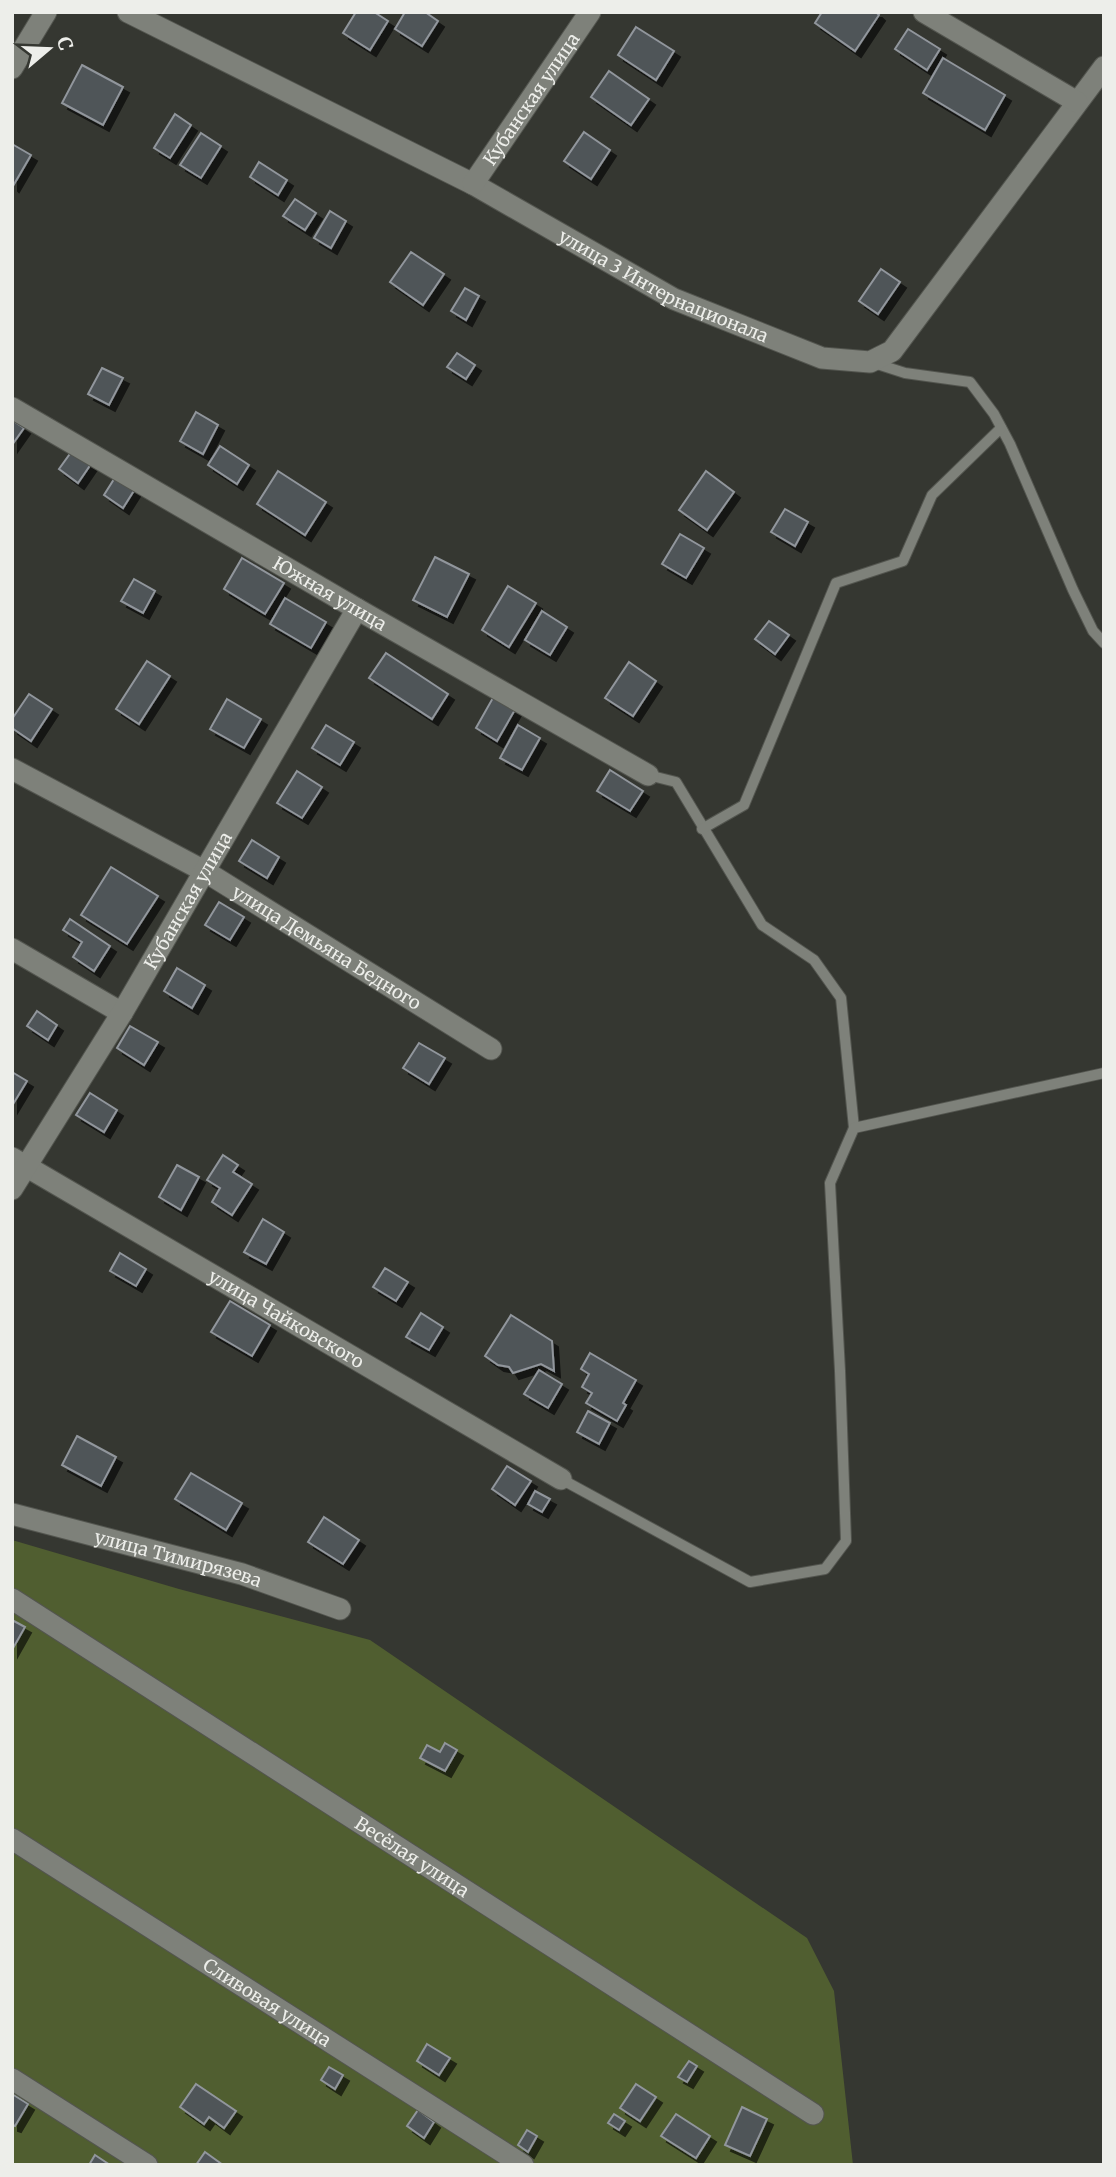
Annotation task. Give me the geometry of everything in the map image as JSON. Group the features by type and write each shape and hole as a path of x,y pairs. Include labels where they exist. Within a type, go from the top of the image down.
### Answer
{"street":[{"path":"12,68 46,12"},
{"name":"Кубанская улица","path":"473,184 590,12"},
{"path":"924,12 1077,102"},
{"name":"улица 3 Интернационала","path":"134,13 473,184 674,299 822,358 870,362"},
{"path":"870,362 892,351 1104,67"},
{"name":"Южная улица","path":"12,408 648,775"},
{"name":"Кубанская улица","path":"12,1189 20,1162 122,1013 357,609"},
{"name":"улица Демьяна Бедного","path":"12,769 206,872 491,1049"},
{"path":"12,949 122,1013"},
{"name":"улица Чайковского","path":"20,1162 561,1479"},
{"name":"улица Тимирязева","path":"12,1514 242,1574 340,1609"},
{"name":"Весёлая улица","path":"12,1599 813,2115"},
{"name":"Сливовая улица","path":"12,1839 523,2165"},
{"path":"12,2079 147,2165"}],"lane":[{"path":"870,362 905,373 970,382 994,414 1073,590 1093,631 1104,643"},
{"path":"702,829 744,805 835,583 903,561 932,495 1001,428"},
{"path":"561,1479 750,1582 825,1569 846,1541 841,1370 830,1183 854,1128 841,998 814,960 762,925 676,782 648,775"},
{"path":"854,1128 1104,1073"}],"green space":[{"path":"12,1540 179,1589 370,1640 807,1938 834,1991 853,2165 12,2165"}],"building":[{"path":"356,12 374,12 388,21 370,50 343,33"},
{"path":"405,12 425,12 438,21 422,46 395,29"},
{"path":"822,12 876,12 879,15 855,51 815,23"},
{"path":"636,27 674,51 656,80 618,55"},
{"path":"908,29 940,49 927,70 895,49"},
{"path":"943,58 1005,95 985,130 923,93"},
{"path":"82,65 123,87 103,125 62,103"},
{"path":"609,71 649,99 631,125 591,97"},
{"path":"175,114 191,125 170,158 154,148"},
{"path":"584,132 610,150 591,179 564,161"},
{"path":"201,133 221,146 201,178 180,165"},
{"path":"12,144 31,155 13,186 12,185"},
{"path":"259,162 287,180 278,195 250,177"},
{"path":"295,199 316,213 305,230 283,216"},
{"path":"330,211 346,221 331,248 314,238"},
{"path":"411,252 444,274 423,305 390,282"},
{"path":"881,269 900,282 878,314 859,301"},
{"path":"465,288 479,296 466,320 451,311"},
{"path":"457,353 475,365 466,379 447,367"},
{"path":"102,368 123,378 109,405 88,394"},
{"path":"196,412 218,425 203,454 180,441"},
{"path":"12,420 24,428 12,445"},
{"path":"220,446 249,465 237,484 208,465"},
{"path":"72,451 91,464 78,483 59,469"},
{"path":"278,471 326,502 305,535 257,504"},
{"path":"706,471 734,492 707,530 679,510"},
{"path":"116,476 135,489 123,508 104,495"},
{"path":"785,509 808,522 795,546 771,532"},
{"path":"680,534 704,548 686,578 662,564"},
{"path":"435,557 469,574 447,617 413,600"},
{"path":"242,558 284,583 265,614 224,589"},
{"path":"134,579 155,591 143,613 121,601"},
{"path":"508,586 536,603 509,647 482,630"},
{"path":"285,598 326,622 311,648 270,624"},
{"path":"542,611 567,627 550,655 525,640"},
{"path":"769,621 789,635 775,654 755,639"},
{"path":"386,653 448,694 432,719 369,678"},
{"path":"147,661 170,676 139,724 116,709"},
{"path":"629,662 656,681 633,716 605,698"},
{"path":"29,694 52,709 31,741 12,728 12,719"},
{"path":"494,696 516,708 497,741 476,728"},
{"path":"227,699 261,719 244,748 210,729"},
{"path":"326,725 354,742 340,765 312,748"},
{"path":"518,725 540,738 522,770 500,758"},
{"path":"610,770 643,791 630,811 597,791"},
{"path":"297,771 322,787 302,818 277,803"},
{"path":"252,840 279,857 267,878 239,861"},
{"path":"111,867 158,896 127,944 81,915"},
{"path":"219,902 244,917 230,940 205,925"},
{"path":"70,919 110,946 94,971 73,957 82,942 63,930"},
{"path":"177,968 205,985 192,1008 164,991"},
{"path":"37,1011 57,1025 48,1040 27,1026"},
{"path":"130,1026 158,1042 144,1065 117,1048"},
{"path":"419,1043 445,1058 429,1084 403,1068"},
{"path":"12,1072 27,1081 12,1106"},
{"path":"90,1093 117,1110 104,1132 76,1115"},
{"path":"223,1155 238,1165 233,1172 252,1184 232,1215 212,1202 220,1188 207,1180"},
{"path":"177,1165 199,1177 181,1210 159,1197"},
{"path":"263,1219 284,1232 266,1264 244,1252"},
{"path":"120,1253 146,1269 136,1286 110,1271"},
{"path":"385,1268 408,1282 396,1301 373,1287"},
{"path":"230,1301 270,1325 252,1356 211,1332"},
{"path":"421,1313 443,1327 429,1350 406,1337"},
{"path":"511,1315 552,1341 554,1371 541,1364 513,1373 509,1367 498,1365 485,1356"},
{"path":"590,1353 636,1380 623,1403 626,1405 617,1421 586,1403 592,1393 582,1387 589,1374 581,1369"},
{"path":"539,1370 562,1384 548,1408 524,1394"},
{"path":"588,1411 610,1423 599,1444 577,1432"},
{"path":"77,1436 116,1457 101,1486 62,1465"},
{"path":"507,1466 531,1481 515,1505 492,1489"},
{"path":"191,1473 242,1503 226,1530 175,1499"},
{"path":"535,1491 550,1499 542,1512 528,1504"},
{"path":"324,1517 359,1540 343,1564 308,1542"},
{"path":"12,1620 25,1627 12,1650"},
{"path":"445,1743 457,1750 445,1771 420,1758 427,1745 440,1752"},
{"path":"427,2044 450,2058 439,2075 417,2061"},
{"path":"689,2061 697,2066 687,2082 678,2077"},
{"path":"329,2067 343,2075 335,2089 321,2080"},
{"path":"196,2084 236,2111 224,2128 209,2117 204,2124 180,2107"},
{"path":"636,2084 656,2097 640,2121 620,2108"},
{"path":"12,2094 28,2104 15,2126 12,2125"},
{"path":"742,2107 767,2119 750,2156 725,2145"},
{"path":"418,2110 434,2122 424,2138 407,2126"},
{"path":"614,2114 625,2121 619,2130 608,2123"},
{"path":"676,2114 710,2136 696,2158 661,2136"},
{"path":"527,2130 537,2136 528,2152 518,2145"},
{"path":"205,2152 223,2165 196,2165"},
{"path":"95,2155 110,2165 89,2165"}]}
